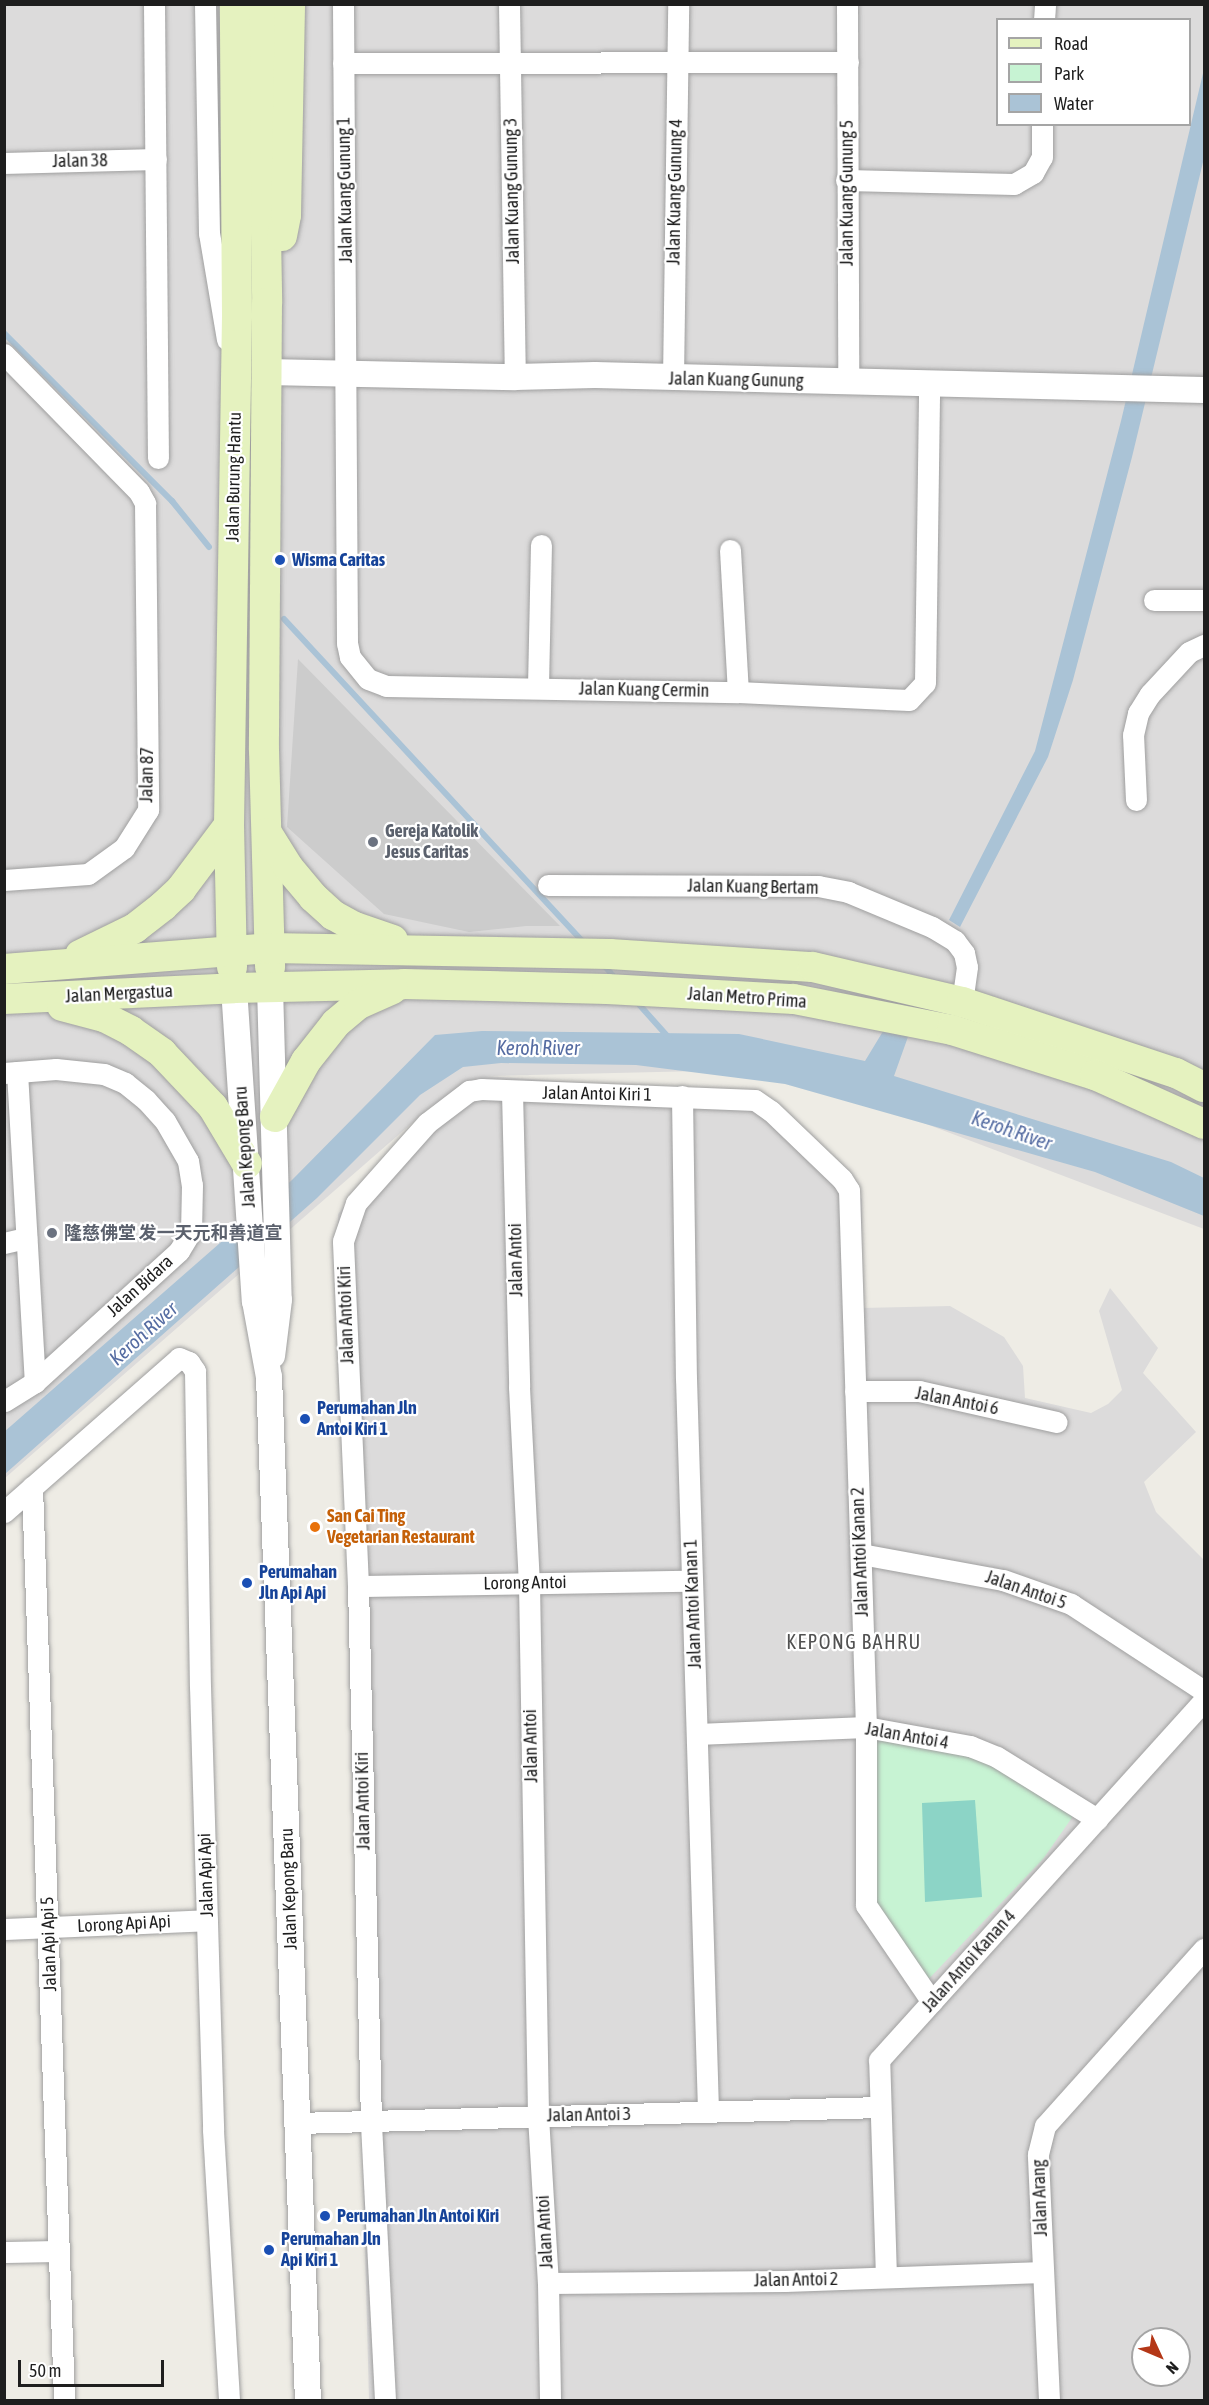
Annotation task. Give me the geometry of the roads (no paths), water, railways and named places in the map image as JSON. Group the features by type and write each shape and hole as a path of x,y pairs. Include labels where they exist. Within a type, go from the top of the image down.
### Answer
{"main road":[{"path":"267,303 286,215 290,4"},
{"name":"Jalan Burung Hantu","path":"234,988 230,949 229,825 235,390 249,13"},
{"name":"Jalan Burung Hantu","path":"249,13 267,303 266,831 270,987"},
{"path":"64,963 135,928 163,906 195,873 229,825"},
{"path":"266,831 288,867 313,897 333,915 355,927 424,949"},
{"name":"Jalan Mergastua","path":"4,969 230,949 269,948"},
{"name":"Jalan Metro Prima","path":"269,948 610,954 813,967 962,1002 1176,1073 1204,1087"},
{"path":"275,1118 306,1061 336,1023 359,1004 404,984"},
{"name":"Jalan Metro Prima","path":"270,987 404,984 621,990 794,999 952,1030 1095,1075 1204,1124"},
{"name":"Jalan Mergastua","path":"15,999 270,987"},
{"path":"15,999 104,1017 131,1031 162,1053 213,1107 247,1169"}],"street":[{"path":"154,4 158,458"},
{"path":"205,4 209,232 235,390"},
{"name":"Jalan Kuang Gunung 1","path":"343,4 346,375"},
{"name":"Jalan Kuang Gunung 3","path":"509,4 515,377"},
{"name":"Jalan Kuang Gunung 4","path":"673,379 678,4"},
{"name":"Jalan Kuang Gunung 5","path":"847,4 848,382"},
{"path":"343,63 848,62"},
{"path":"846,180 1014,184 1033,173 1042,157 1042,126"},
{"name":"Jalan 38","path":"4,163 156,159"},
{"name":"Jalan 87","path":"4,354 143,498 146,567 148,810 124,848 88,874 4,880"},
{"name":"Jalan Kuang Gunung","path":"267,372 515,377 595,375 673,379 1204,390"},
{"name":"Jalan Kuang Cermin","path":"346,375 347,643 350,657 368,679 386,686 738,692 909,700 925,683 929,384"},
{"path":"538,687 541,545"},
{"path":"730,550 738,692"},
{"path":"1154,600 1204,600"},
{"path":"1136,800 1133,735 1138,713 1150,694 1189,652 1204,645"},
{"name":"Jalan Kuang Bertam","path":"548,885 818,886 848,892 932,927 955,940 964,953 967,967 962,1002"},
{"name":"Jalan Kepong Baru","path":"270,987 276,1158 267,1301 269,1377 308,2400"},
{"name":"Jalan Kepong Baru","path":"234,988 247,1169 267,1301"},
{"name":"Jalan Bidara","path":"4,1401 34,1382 179,1251 190,1231 192,1185 188,1161 165,1121 146,1100 125,1083 104,1074 56,1069 11,1072"},
{"path":"11,1072 26,1238 34,1382"},
{"name":"Jalan Antoi Kiri 1","path":"356,1203 428,1123 469,1092 481,1089 755,1100 771,1111 842,1179 849,1190"},
{"name":"Jalan Antoi","path":"512,1092 519,1387 528,1583 538,2116 548,2283 550,2400"},
{"name":"Jalan Antoi Kanan 1","path":"682,1096 692,1581 708,2112"},
{"name":"Jalan Antoi Kanan 2","path":"849,1190 866,1727 866,1905 932,2002"},
{"name":"Jalan Antoi Kiri","path":"356,1203 343,1241 358,1586 371,2121 385,2400"},
{"path":"4,1243 26,1238"},
{"name":"Jalan Api Api","path":"32,1487 178,1358 189,1362 195,1371 213,2130 230,2400"},
{"name":"Jalan Antoi 6","path":"855,1391 920,1391 1057,1422"},
{"path":"4,1512 32,1487"},
{"name":"Jalan Api Api 5","path":"32,1487 64,2400"},
{"name":"Jalan Antoi 5","path":"861,1554 1003,1580 1071,1604 1204,1691"},
{"name":"Lorong Antoi","path":"358,1586 692,1581"},
{"name":"Jalan Antoi Kanan 4","path":"886,2277 879,2060 1204,1700"},
{"name":"Jalan Antoi 4","path":"697,1734 866,1727 970,1746 998,1757 1097,1819"},
{"name":"Lorong Api Api","path":"4,1929 207,1920"},
{"name":"Jalan Arang","path":"1049,2400 1038,2154 1045,2126 1204,1949"},
{"name":"Jalan Antoi 3","path":"297,2123 880,2107"},
{"path":"4,2252 59,2251"},
{"name":"Jalan Antoi 2","path":"548,2283 785,2281 1043,2272"}],"water":[{"path":"1204,69 1204,158 1132,457 1073,680 1048,757 960,927 949,920 1035,751 1121,421"},
{"name":"Keroh River","path":"885,1028 909,1034 894,1076 1171,1162 1204,1178 1204,1216 1095,1172 785,1084 636,1065 501,1063 463,1067 420,1095 317,1198 5,1474 4,1432 292,1180 435,1035 482,1031 739,1034 865,1061"}],"waterway":[{"path":"4,333 172,501 209,547"},
{"path":"284,619 585,944"},
{"path":"602,963 617,980"},
{"path":"636,1001 669,1038"}],"place":[{"name":"Wisma Caritas","path":"280,560"},
{"name":"Gereja Katolik Jesus Caritas","path":"373,842"},
{"name":"隆慈佛堂 发一天元和善道宣","path":"52,1233"},
{"name":"Perumahan Jln Antoi Kiri 1","path":"305,1419"},
{"name":"San Cai Ting Vegetarian Restaurant","path":"315,1527"},
{"name":"Perumahan Jln Api Api","path":"247,1583"},
{"name":"Perumahan Jln Antoi Kiri","path":"325,2216"},
{"name":"Perumahan Jln Api Kiri 1","path":"269,2250"}],"district":[{"name":"KEPONG BAHRU","path":"854,1641"}]}
